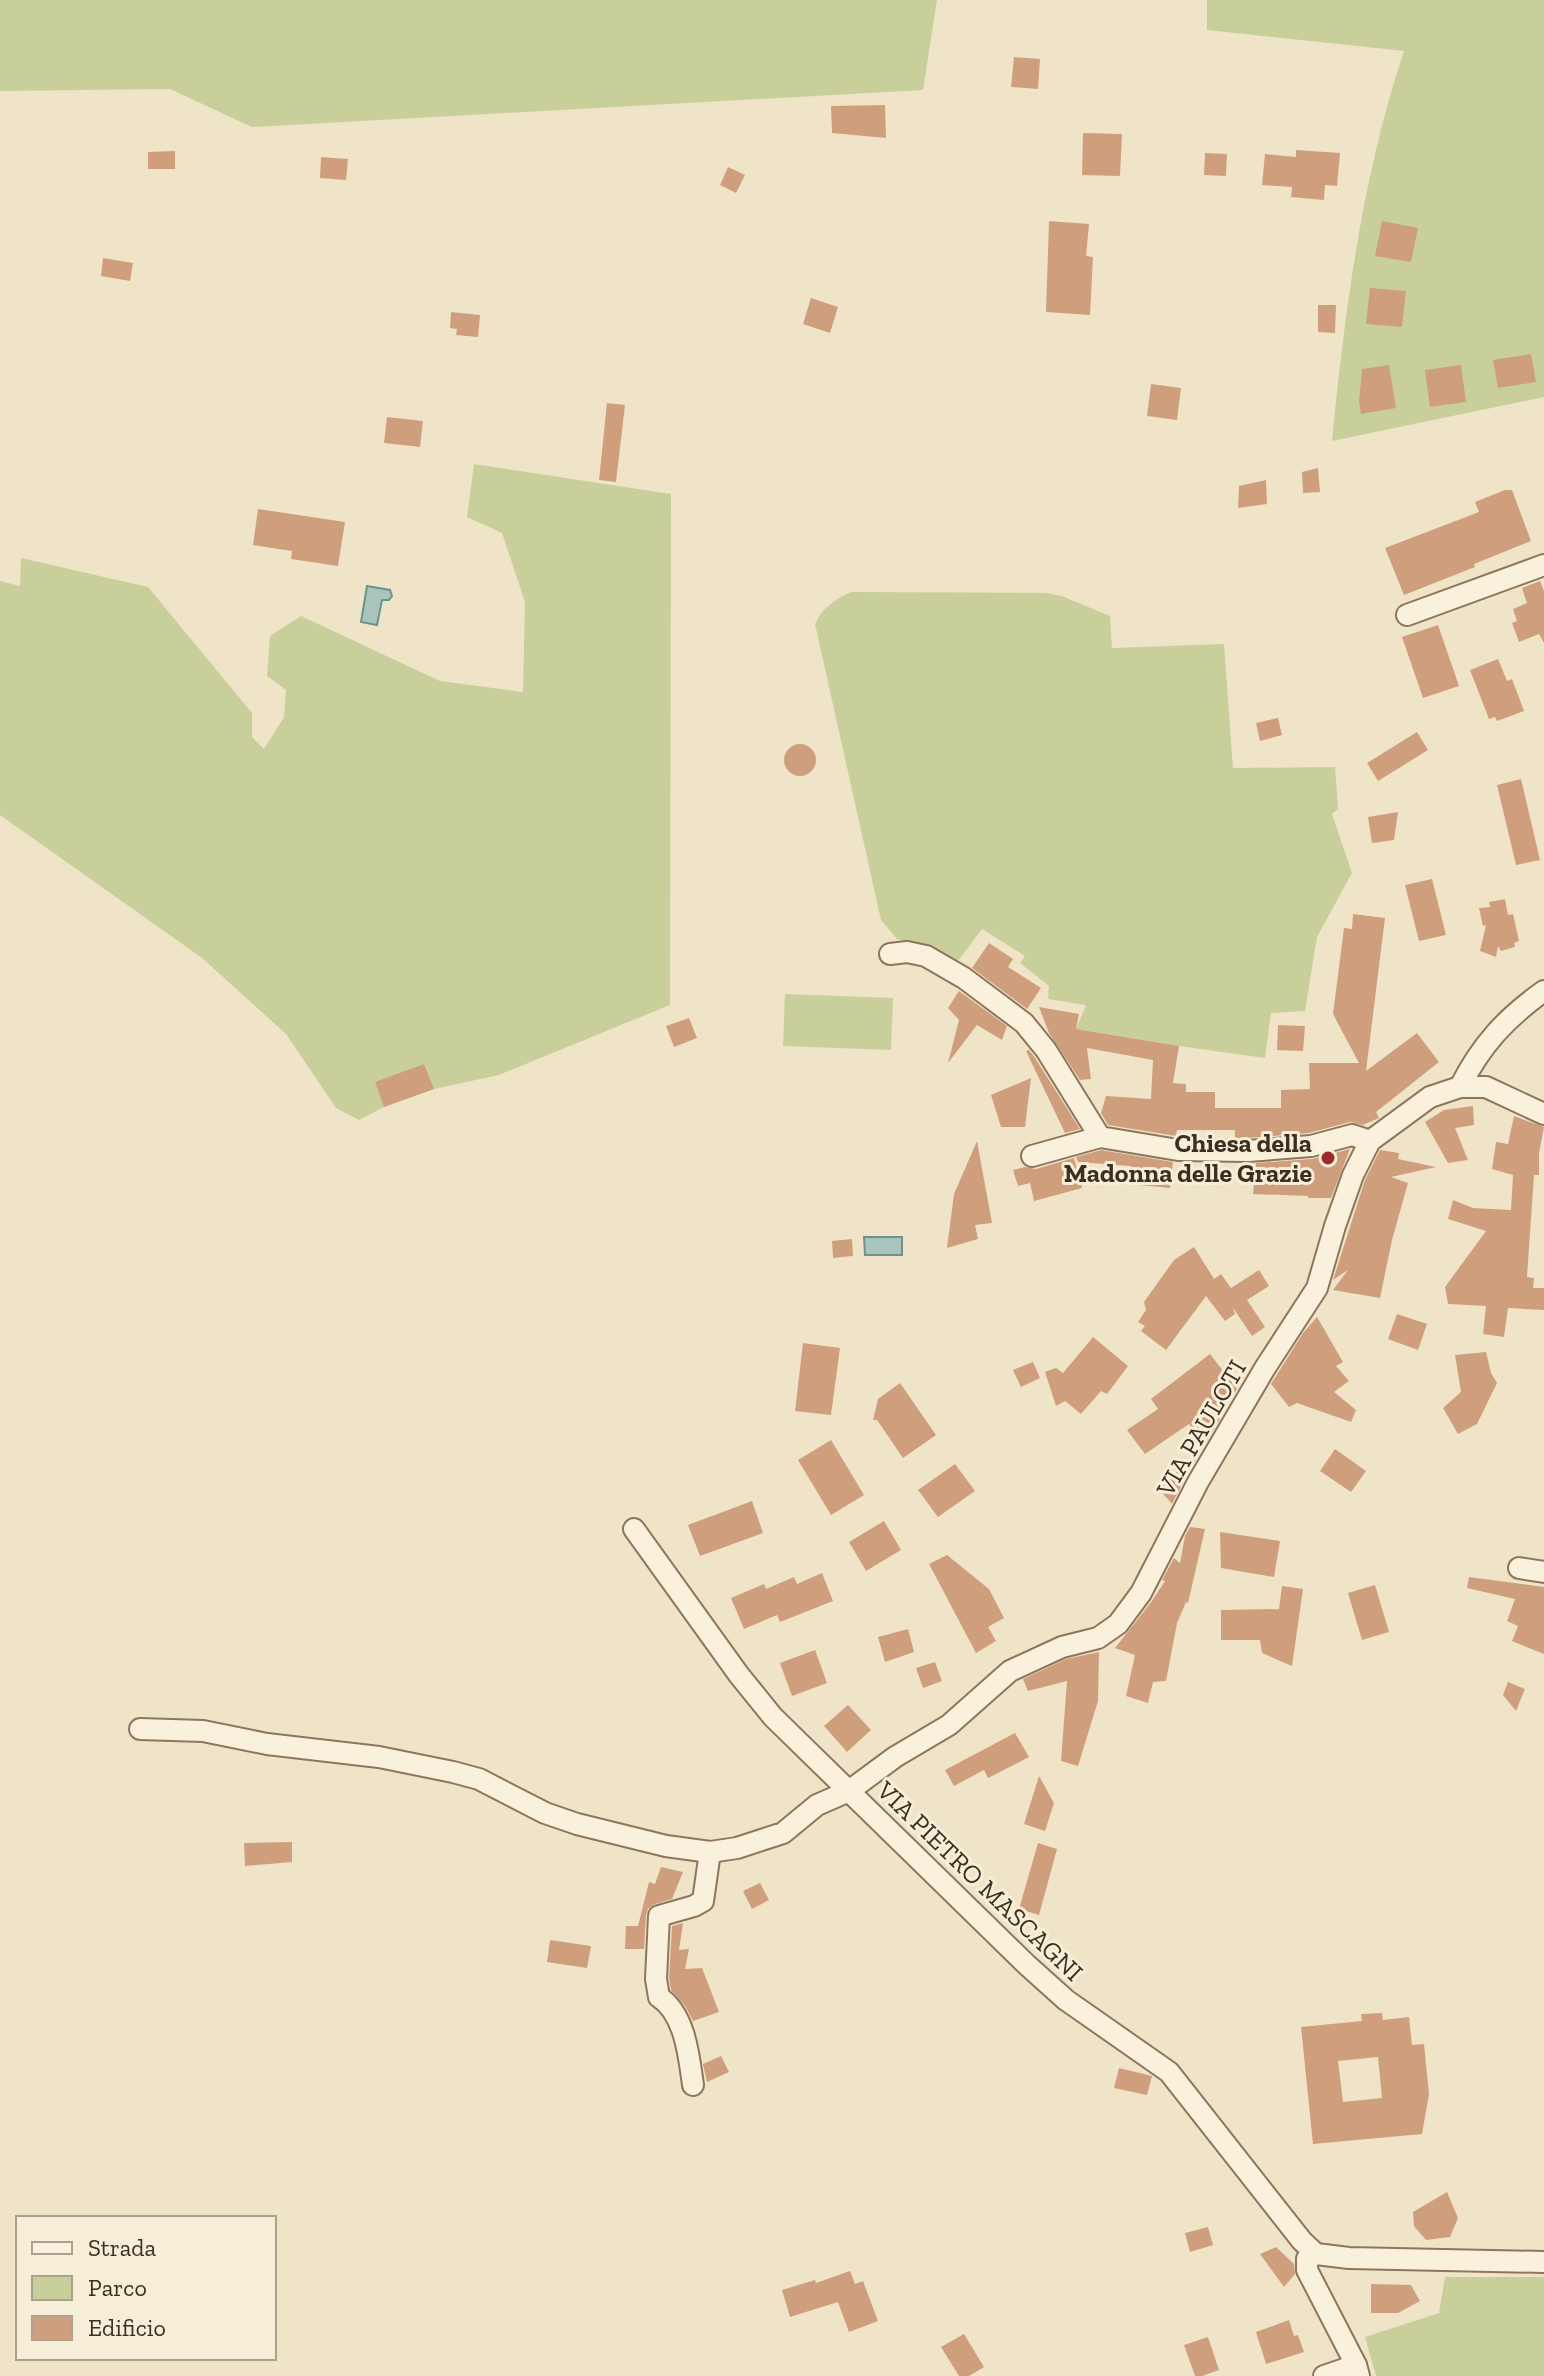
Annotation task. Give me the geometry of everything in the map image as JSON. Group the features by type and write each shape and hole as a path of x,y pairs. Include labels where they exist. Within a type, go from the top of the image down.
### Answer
{"street":[{"path":"1407,615 1544,565"},
{"path":"890,954 907,952 926,956 964,978 1024,1023 1046,1050 1100,1137"},
{"path":"1544,991 1514,1012 1474,1059 1460,1087 1486,1087 1544,1114"},
{"name":"VIA PAULOTI","path":"140,1729 203,1731 267,1744 379,1757 453,1772 479,1779 545,1813 666,1846 710,1852 737,1848 783,1833 817,1805 849,1791 895,1757 949,1725 1010,1671 1062,1647 1098,1638 1118,1624 1141,1593 1198,1482 1265,1368 1317,1288 1353,1175 1370,1141 1430,1097 1460,1087"},
{"path":"1032,1156 1100,1137 1178,1150 1248,1151 1311,1146 1352,1135 1370,1141"},
{"name":"VIA PIETRO MASCAGNI","path":"634,1529 773,1717 1066,2000 1169,2072 1302,2241 1316,2254"},
{"path":"1519,1568 1544,1572"},
{"path":"693,2085 689,2054 676,2018 669,2003 659,1997 657,1988 659,1916 703,1901 710,1852"},
{"path":"1324,2376 1358,2371 1307,2270 1307,2259 1316,2254 1349,2258 1544,2262"}],"green space":[{"path":"0,0 937,0 923,90 252,127 170,89 0,91"},
{"path":"1207,0 1544,0 1544,397 1332,441 1343,342 1366,195 1389,98 1404,51 1207,30"},
{"path":"474,464 671,494 670,1005 499,1075 434,1089 384,1107 359,1120 336,1108 286,1034 202,958 0,815 0,581 20,586 21,558 148,587 252,713 252,737 264,749 284,717 286,690 267,676 270,636 301,616 440,681 523,692 525,602 502,533 467,517"},
{"path":"851,592 1046,593 1062,596 1110,616 1112,648 1224,644 1233,768 1335,767 1338,809 1332,814 1352,873 1317,937 1305,1011 1271,1013 1265,1058 1076,1029 1086,1005 1048,999 1049,986 1020,963 1025,956 982,929 958,961 928,946 897,939 881,920 815,624 830,605"},
{"path":"785,994 893,998 891,1050 783,1046"},
{"path":"1445,2277 1544,2277 1544,2376 1376,2376 1365,2337 1439,2313"}],"water":[{"path":"367,586 390,590 392,596 389,600 382,600 377,625 361,622"},
{"path":"864,1237 902,1237 902,1255 865,1255"}],"building":[{"path":"1014,57 1040,59 1038,89 1011,87"},
{"path":"885,105 886,138 832,133 831,106"},
{"path":"1083,133 1122,134 1120,176 1082,175"},
{"path":"1296,150 1340,153 1337,186 1325,185 1324,200 1291,197 1292,187 1262,185 1265,154 1296,157"},
{"path":"175,151 175,169 148,169 148,152"},
{"path":"1205,153 1227,154 1226,176 1204,175"},
{"path":"321,157 348,159 346,180 320,178"},
{"path":"728,167 745,175 736,193 720,185"},
{"path":"1049,221 1089,224 1086,256 1093,257 1090,315 1046,312"},
{"path":"1382,221 1418,228 1411,262 1375,256"},
{"path":"103,258 133,263 130,281 101,276"},
{"path":"1370,288 1406,291 1402,327 1366,324"},
{"path":"811,298 838,307 830,333 803,324"},
{"path":"1318,305 1336,305 1335,333 1318,332"},
{"path":"451,312 480,315 478,337 456,335 457,329 450,328"},
{"path":"1531,354 1536,382 1498,388 1493,360"},
{"path":"1389,365 1396,408 1361,414 1362,369"},
{"path":"1461,365 1466,402 1430,407 1425,370"},
{"path":"1151,384 1181,388 1177,420 1147,416"},
{"path":"607,403 625,405 616,482 599,480"},
{"path":"387,417 423,421 420,447 384,443"},
{"path":"1318,468 1320,492 1303,493 1302,472"},
{"path":"1266,480 1267,504 1238,508 1239,486"},
{"path":"1512,490 1531,541 1404,595 1385,548 1479,512 1475,502"},
{"path":"258,509 345,522 338,566 291,559 292,551 253,545"},
{"path":"1540,581 1544,591 1544,643 1539,634 1519,642 1512,623 1517,621 1513,609 1527,603 1522,588"},
{"path":"1438,625 1459,686 1423,698 1402,637"},
{"path":"1498,659 1507,681 1512,679 1524,711 1497,721 1495,717 1489,719 1470,670"},
{"path":"1278,718 1282,735 1260,741 1256,723"},
{"path":"1417,732 1428,750 1378,781 1367,763"},
{"path":"800,744 812,748 816,760 812,772 800,776 788,772 784,760 788,748"},
{"path":"1521,779 1540,860 1516,865 1497,785"},
{"path":"1398,812 1394,840 1372,843 1368,817"},
{"path":"1432,879 1446,935 1419,941 1405,885"},
{"path":"1505,899 1508,915 1513,914 1519,941 1514,943 1515,947 1501,951 1498,946 1496,957 1480,951 1486,925 1483,926 1479,908 1490,907 1489,902"},
{"path":"1353,914 1385,918 1366,1071 1417,1033 1439,1062 1376,1112 1379,1118 1363,1125 1350,1122 1309,1133 1235,1138 1235,1130 1177,1130 1176,1136 1108,1125 1101,1113 1106,1096 1151,1099 1153,1060 1087,1048 1091,1079 1080,1080 1049,1033 1039,1007 1079,1014 1076,1029 1179,1046 1173,1083 1186,1084 1186,1092 1215,1092 1215,1108 1281,1108 1281,1090 1310,1089 1309,1063 1359,1063 1333,1014 1344,928 1352,929"},
{"path":"989,943 1013,959 1008,967 1041,988 1027,1009 972,968"},
{"path":"959,991 1007,1026 1002,1040 977,1025 948,1063 959,1020 948,1008"},
{"path":"689,1018 697,1038 674,1047 666,1026"},
{"path":"1278,1025 1305,1026 1303,1051 1277,1050"},
{"path":"1029,1050 1080,1129 1065,1133 1026,1051"},
{"path":"424,1064 434,1089 384,1107 375,1082"},
{"path":"1031,1078 1025,1127 1001,1127 991,1095"},
{"path":"1473,1106 1474,1125 1455,1128 1468,1160 1448,1163 1425,1122 1444,1110"},
{"path":"1514,1116 1544,1127 1539,1175 1534,1175 1527,1277 1534,1278 1533,1288 1544,1288 1544,1310 1508,1308 1504,1337 1483,1334 1486,1306 1448,1304 1445,1287 1486,1231 1448,1219 1453,1200 1473,1208 1511,1210 1513,1175 1492,1169 1496,1142 1508,1144"},
{"path":"977,1141 992,1223 975,1225 978,1239 947,1248 954,1194"},
{"path":"1350,1149 1331,1198 1253,1194 1256,1163 1312,1159"},
{"path":"1101,1150 1173,1162 1170,1188 1129,1184 1131,1166 1078,1162 1076,1157"},
{"path":"1380,1150 1399,1153 1398,1159 1436,1167 1391,1177 1408,1183 1380,1298 1333,1290 1348,1270 1333,1280 1365,1180"},
{"path":"1074,1158 1082,1188 1034,1201 1030,1183 1018,1186 1013,1170 1025,1167 1036,1169"},
{"path":"852,1239 853,1256 833,1258 832,1241"},
{"path":"1194,1247 1214,1279 1221,1274 1231,1288 1259,1270 1269,1286 1247,1300 1265,1327 1252,1336 1233,1308 1235,1314 1225,1321 1206,1296 1166,1350 1141,1331 1145,1326 1138,1322 1146,1310 1144,1302 1174,1260"},
{"path":"1397,1314 1427,1324 1418,1350 1388,1339"},
{"path":"1317,1317 1343,1362 1336,1366 1349,1381 1334,1392 1356,1410 1351,1422 1297,1403 1289,1407 1271,1384 1303,1333"},
{"path":"1093,1337 1128,1366 1107,1394 1101,1391 1081,1414 1065,1401 1056,1406 1045,1372 1056,1368 1063,1373"},
{"path":"803,1343 840,1348 831,1415 795,1411"},
{"path":"1486,1352 1497,1383 1477,1424 1458,1434 1443,1408 1461,1392 1455,1355"},
{"path":"1210,1354 1237,1389 1215,1416 1220,1419 1205,1444 1189,1424 1145,1454 1127,1430 1158,1409 1151,1399"},
{"path":"1033,1362 1040,1378 1021,1387 1013,1370"},
{"path":"900,1383 936,1435 903,1458 877,1420 873,1420 878,1399"},
{"path":"831,1440 864,1495 831,1515 798,1460"},
{"path":"1335,1449 1366,1471 1351,1492 1320,1471"},
{"path":"1200,1452 1186,1476 1172,1504 1158,1488"},
{"path":"955,1464 975,1491 938,1517 918,1490"},
{"path":"752,1501 763,1533 700,1556 688,1525"},
{"path":"884,1521 901,1550 866,1571 849,1542"},
{"path":"1190,1527 1205,1529 1188,1603 1177,1623 1166,1681 1153,1682 1148,1703 1126,1696 1135,1655 1115,1648 1152,1601 1165,1581 1162,1580 1174,1558 1180,1563 1185,1536"},
{"path":"1220,1532 1280,1541 1274,1577 1221,1568"},
{"path":"947,1555 989,1589 1004,1618 988,1627 996,1641 976,1653 929,1564"},
{"path":"822,1573 833,1601 780,1622 777,1615 744,1629 731,1598 764,1584 766,1589 794,1577 797,1584"},
{"path":"1469,1577 1544,1587 1544,1654 1512,1641 1518,1626 1507,1621 1515,1599 1467,1588"},
{"path":"1375,1585 1389,1632 1362,1640 1348,1593"},
{"path":"1282,1586 1303,1589 1292,1666 1262,1653 1260,1640 1221,1640 1221,1610 1279,1609"},
{"path":"908,1629 914,1652 885,1662 878,1637"},
{"path":"815,1650 827,1683 792,1696 780,1663"},
{"path":"1099,1652 1098,1701 1078,1766 1061,1761 1067,1681 1028,1691 1023,1679 1066,1659"},
{"path":"935,1662 942,1681 923,1688 916,1668"},
{"path":"1508,1682 1525,1689 1516,1711 1503,1695"},
{"path":"848,1705 871,1730 847,1752 824,1726"},
{"path":"1015,1733 1029,1757 988,1778 984,1770 954,1786 945,1770"},
{"path":"1039,1776 1054,1803 1045,1831 1024,1824"},
{"path":"292,1842 292,1862 245,1866 244,1843"},
{"path":"1038,1843 1057,1849 1039,1915 1019,1909"},
{"path":"661,1867 683,1872 672,1899 648,1909 644,1949 625,1949 626,1926 638,1926 649,1882 655,1884"},
{"path":"760,1883 769,1900 752,1909 743,1891"},
{"path":"683,1923 679,1950 689,1949 685,1969 702,1968 719,2012 693,2021 671,1990 669,1978 672,1926"},
{"path":"550,1940 591,1946 587,1968 547,1962"},
{"path":"1382,2013 1383,2020 1409,2017 1412,2045 1424,2044 1429,2094 1422,2134 1313,2144 1301,2027 1362,2021 1361,2014","holes":["1378,2057 1382,2098 1343,2102 1338,2061"]},
{"path":"721,2056 729,2072 707,2082 703,2064"},
{"path":"1119,2068 1152,2076 1147,2095 1114,2088"},
{"path":"1447,2192 1458,2218 1450,2237 1426,2240 1414,2226 1413,2212"},
{"path":"1208,2227 1213,2245 1190,2252 1185,2233"},
{"path":"1276,2247 1294,2264 1295,2274 1284,2287 1260,2254"},
{"path":"850,2271 855,2284 863,2281 878,2321 849,2332 838,2302 790,2317 782,2290 815,2280 816,2283"},
{"path":"1371,2284 1411,2285 1420,2301 1398,2313 1371,2313"},
{"path":"1289,2320 1304,2352 1266,2364 1256,2332"},
{"path":"964,2334 984,2367 969,2376 959,2376 941,2347"},
{"path":"1208,2337 1219,2370 1195,2376 1184,2345"}],"place":[{"name":"Chiesa della Madonna delle Grazie","path":"1328,1158"}]}
